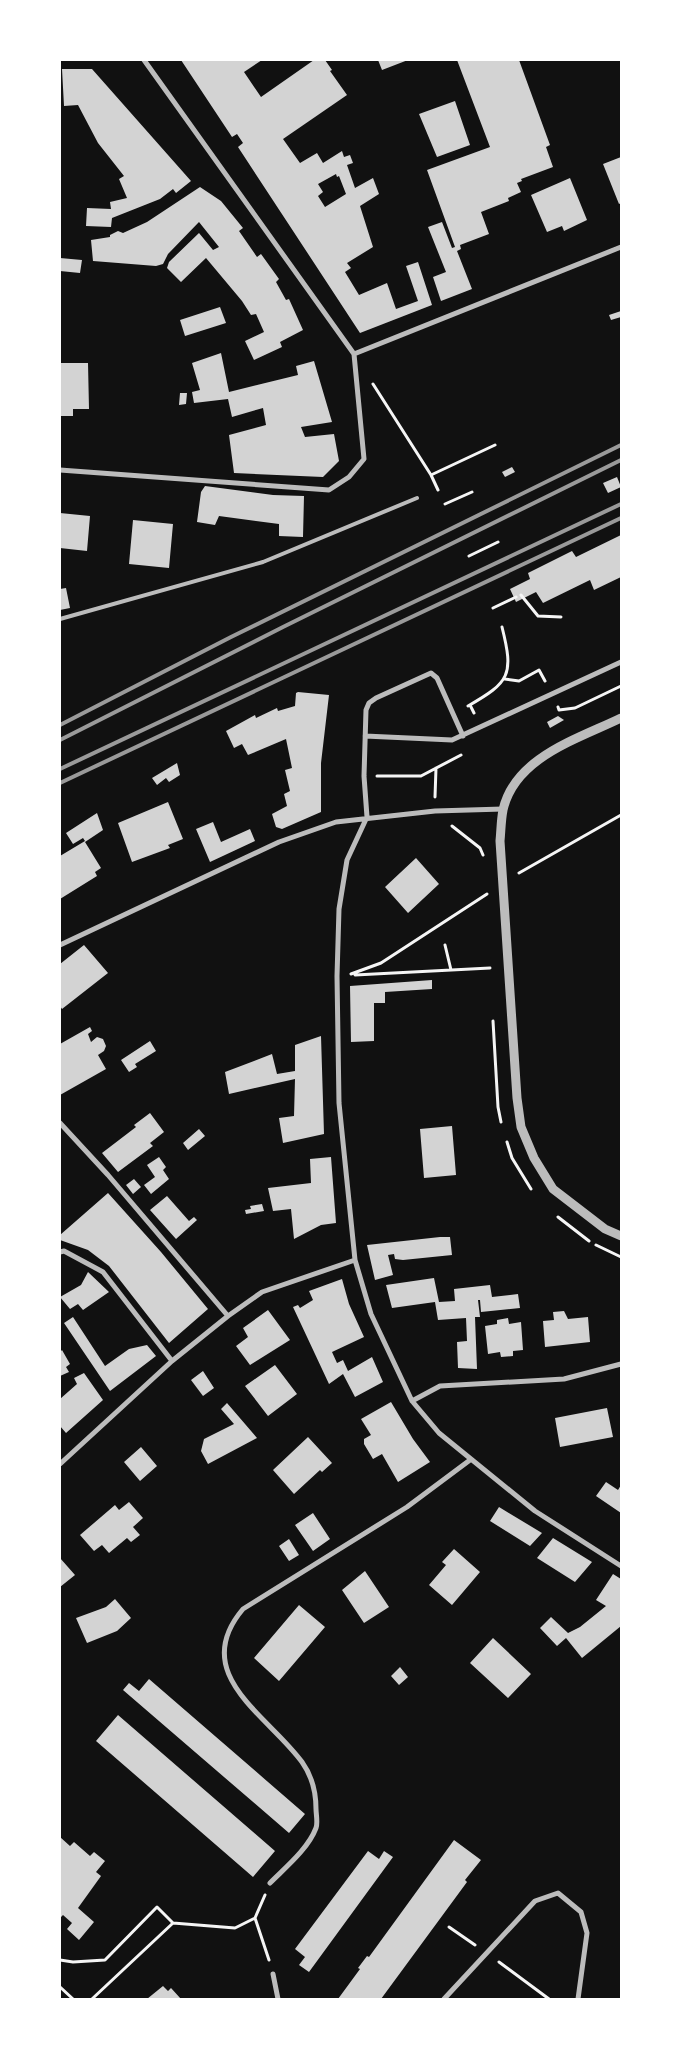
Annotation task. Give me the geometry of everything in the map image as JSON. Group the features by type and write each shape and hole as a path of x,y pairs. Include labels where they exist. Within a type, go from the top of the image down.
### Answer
{"street":[{"path":"60,470 329,490 349,477 364,458 354,354 144,60"},
{"path":"354,354 621,247"},
{"path":"365,736 452,740 621,662"},
{"path":"463,736 438,678 431,673 422,675 376,698 369,703 366,710 364,776 367,816 347,860 339,909 337,976 339,1103 355,1260 371,1314 412,1401 439,1433 535,1511 621,1566"},
{"path":"621,718 542,757 523,772 511,791 503,809 500,841 517,1098 522,1127 534,1158 553,1189 605,1229 621,1236"},
{"path":"60,945 280,842 336,822 367,816 503,809"},
{"path":"60,1123 108,1175 228,1316"},
{"path":"60,1252 64,1251 104,1272 172,1361"},
{"path":"60,1464 172,1361 228,1316 262,1292 355,1260"},
{"path":"412,1401 440,1386 564,1379 621,1364"},
{"path":"270,1883 298,1855 316,1827 316,1792 303,1763 251,1708 230,1676 222,1654 230,1625 243,1610 408,1507 470,1460"},
{"path":"444,1999 535,1901 558,1893 581,1912 587,1933 578,1999"},
{"path":"273,1974 278,1999"}],"lane":[{"path":"60,620 262,562 417,498"}],"path":[{"path":"354,354 431,475 438,490"},
{"path":"431,475 495,445"},
{"path":"444,504 472,492"},
{"path":"469,556 498,542"},
{"path":"521,595 538,616 561,617"},
{"path":"493,608 516,597"},
{"path":"453,714 496,689 505,679 509,656 502,627"},
{"path":"505,679 519,681 539,670"},
{"path":"575,708 621,686"},
{"path":"435,811 436,768"},
{"path":"522,871 621,815"},
{"path":"337,976 355,974 381,963 458,912"},
{"path":"445,945 451,970"},
{"path":"337,976 490,968"},
{"path":"270,1883 256,1918 273,1974"},
{"path":"60,1960 73,1962 105,1960 157,1908 173,1923 235,1928 256,1918"},
{"path":"92,1999 173,1923"},
{"path":"60,1987 73,1999"}],"building":[{"path":"181,60 262,60 244,72 261,97 314,60 325,60 332,70 330,71 347,95 283,139 300,163 317,153 323,163 342,151 344,157 350,155 353,163 347,165 355,188 373,178 379,194 360,206 373,247 347,263 351,268 345,272 359,295 387,283 396,309 418,301 406,266 418,262 432,305 360,333 238,147 243,143 237,134 232,137","holes":["336,174 337,177 339,176 346,194 325,207 318,196 323,192 318,184"]},
{"path":"378,60 408,60 382,70"},
{"path":"457,60 519,60 550,145 546,147 553,167 521,179 522,181 517,183 521,192 508,198 509,201 481,212 489,234 460,245 461,249 457,251 472,289 441,301 433,277 446,272 428,227 442,222 452,248 455,247 427,170 490,147"},
{"path":"62,69 92,69 191,181 176,193 173,189 160,199 112,218 111,227 86,226 87,208 111,209 110,202 127,198 119,179 124,176 98,143 78,105 64,106"},
{"path":"455,101 470,145 437,157 419,114"},
{"path":"621,157 621,203 619,204 603,164"},
{"path":"570,178 587,220 564,231 562,226 547,232 531,195"},
{"path":"200,187 221,201 243,228 239,231 257,257 261,254 279,279 276,282 286,300 289,299 303,330 280,342 282,347 254,360 245,341 264,332 256,314 251,315 242,301 206,258 181,282 167,268 169,262 199,233 213,250 219,247 199,222 168,254 163,264 156,266 93,261 91,240 110,237 110,235 118,231 123,233 147,222"},
{"path":"60,258 82,260 80,273 60,271"},
{"path":"220,307 226,323 185,336 180,320"},
{"path":"621,311 621,317 611,320 609,315"},
{"path":"221,353 229,392 298,375 296,366 314,361 332,422 301,427 305,437 334,434 339,461 323,477 234,473 229,435 266,425 263,408 232,417 228,399 194,403 192,392 200,390 192,363"},
{"path":"60,363 88,363 89,409 73,409 73,416 60,416"},
{"path":"180,393 187,393 186,404 179,405"},
{"path":"512,467 515,472 505,477 502,472"},
{"path":"617,477 621,487 608,493 603,483"},
{"path":"205,486 273,495 304,496 303,537 279,536 279,524 219,516 215,525 197,522 201,492"},
{"path":"60,513 90,516 87,551 60,548"},
{"path":"133,520 173,524 169,568 129,564"},
{"path":"621,535 621,577 594,590 590,580 543,603 536,592 516,602 510,589 530,579 528,573 572,551 576,557"},
{"path":"66,588 70,608 60,610 60,589"},
{"path":"296,693 329,695 321,763 321,812 282,829 276,827 272,814 287,806 284,794 290,791 285,770 292,768 286,739 248,755 242,744 234,748 226,731 255,715 256,718 277,708 278,711 295,706"},
{"path":"558,716 564,720 550,728 547,722"},
{"path":"177,763 180,775 169,782 166,778 157,785 152,778"},
{"path":"168,802 183,839 168,845 170,848 132,862 118,823"},
{"path":"97,813 103,830 85,842 101,868 95,872 97,876 60,899 60,856 85,841 83,838 73,844 66,833"},
{"path":"213,822 221,842 250,829 255,841 210,862 196,829"},
{"path":"416,858 439,884 408,913 385,887"},
{"path":"84,945 108,973 62,1009 60,1006 60,964"},
{"path":"432,980 432,989 385,992 385,1003 374,1003 374,1041 351,1042 350,986"},
{"path":"90,1027 92,1031 88,1034 91,1042 97,1037 103,1039 106,1046 104,1051 98,1055 106,1069 60,1095 60,1044"},
{"path":"321,1036 324,1134 283,1143 279,1118 294,1116 295,1079 229,1094 225,1072 272,1054 277,1074 295,1071 295,1045"},
{"path":"150,1041 156,1051 135,1064 137,1067 129,1072 121,1060"},
{"path":"150,1113 164,1132 150,1143 153,1146 118,1172 102,1153 136,1127 134,1125"},
{"path":"452,1126 456,1175 424,1178 420,1129"},
{"path":"199,1129 205,1136 188,1150 183,1143"},
{"path":"159,1157 166,1167 163,1170 169,1179 151,1194 144,1185 155,1177 147,1165"},
{"path":"331,1157 336,1223 321,1225 294,1239 291,1209 273,1211 268,1188 311,1183 310,1159"},
{"path":"134,1179 141,1187 133,1194 126,1185"},
{"path":"108,1193 161,1252 208,1309 169,1343 109,1266 88,1250 60,1240 60,1235"},
{"path":"167,1196 189,1221 194,1217 197,1220 176,1239 150,1210"},
{"path":"262,1204 264,1211 246,1214 245,1210 251,1209 250,1206"},
{"path":"450,1237 452,1255 403,1260 395,1259 394,1254 388,1255 393,1275 375,1280 367,1245"},
{"path":"88,1272 109,1292 83,1310 78,1304 70,1309 60,1297 81,1285"},
{"path":"434,1278 439,1302 455,1301 454,1289 490,1285 492,1297 518,1294 520,1308 481,1312 480,1300 478,1300 480,1317 475,1317 477,1369 458,1368 457,1342 467,1341 466,1318 438,1320 435,1302 392,1308 386,1285"},
{"path":"342,1279 349,1304 364,1337 332,1352 337,1363 343,1360 348,1371 372,1357 383,1382 355,1397 343,1374 329,1384 293,1307 298,1305 300,1308 313,1300 309,1291"},
{"path":"268,1310 290,1340 250,1365 236,1346 248,1337 243,1328"},
{"path":"564,1311 568,1319 588,1317 590,1342 545,1347 543,1321 554,1320 553,1312"},
{"path":"73,1317 105,1366 129,1349 147,1345 156,1356 110,1391 64,1323"},
{"path":"508,1318 509,1324 521,1322 523,1350 513,1351 513,1356 501,1357 500,1352 488,1354 485,1326 497,1324 497,1320"},
{"path":"62,1350 70,1364 66,1367 69,1372 60,1376 60,1352"},
{"path":"275,1365 297,1394 268,1416 245,1386"},
{"path":"203,1371 214,1388 203,1396 191,1380"},
{"path":"84,1373 103,1400 66,1433 60,1426 60,1399 77,1384 74,1378"},
{"path":"391,1402 413,1439 430,1462 398,1482 382,1454 373,1459 364,1444 364,1439 371,1435 361,1419"},
{"path":"227,1403 257,1438 208,1464 201,1451 204,1439 234,1424 221,1409"},
{"path":"607,1408 613,1437 560,1447 555,1418"},
{"path":"308,1437 332,1463 322,1472 320,1470 294,1494 273,1470"},
{"path":"141,1447 157,1466 140,1481 124,1462"},
{"path":"606,1482 618,1490 621,1485 621,1513 596,1496"},
{"path":"129,1502 143,1518 133,1527 140,1535 131,1542 127,1538 109,1553 102,1545 94,1551 80,1535 115,1505 119,1510"},
{"path":"499,1507 542,1533 530,1546 490,1521"},
{"path":"313,1513 330,1539 313,1551 295,1525"},
{"path":"553,1538 592,1562 575,1582 537,1558"},
{"path":"289,1539 299,1555 289,1561 279,1546"},
{"path":"454,1549 480,1572 452,1605 429,1585 446,1565 442,1562"},
{"path":"60,1558 75,1575 60,1587"},
{"path":"365,1571 389,1607 364,1623 342,1590"},
{"path":"613,1574 621,1579 621,1626 582,1658 566,1638 557,1646 540,1628 551,1617 568,1633 580,1627 606,1606 596,1600"},
{"path":"115,1599 131,1618 117,1631 87,1643 76,1618 106,1607"},
{"path":"299,1605 325,1627 279,1681 254,1658"},
{"path":"493,1638 531,1674 508,1698 470,1663"},
{"path":"400,1667 408,1677 399,1685 391,1676"},
{"path":"149,1679 305,1814 289,1833 123,1690 129,1683 139,1691"},
{"path":"118,1715 275,1851 253,1877 96,1741"},
{"path":"60,1837 70,1846 74,1842 90,1856 94,1852 105,1861 96,1872 101,1876 78,1908 94,1922 79,1940 67,1929 72,1923 63,1915 60,1918"},
{"path":"454,1840 481,1860 465,1880 467,1882 381,1999 338,1999 360,1969 358,1968 367,1956 369,1957"},
{"path":"368,1851 379,1859 384,1851 393,1857 309,1972 299,1965 305,1957 295,1949"},
{"path":"163,1986 168,1991 171,1988 181,1999 147,1999"}],"railway":[{"path":"60,725 231,637 621,445"},
{"path":"60,740 283,627 621,460"},
{"path":"60,769 621,504"},
{"path":"60,783 621,518"}]}
